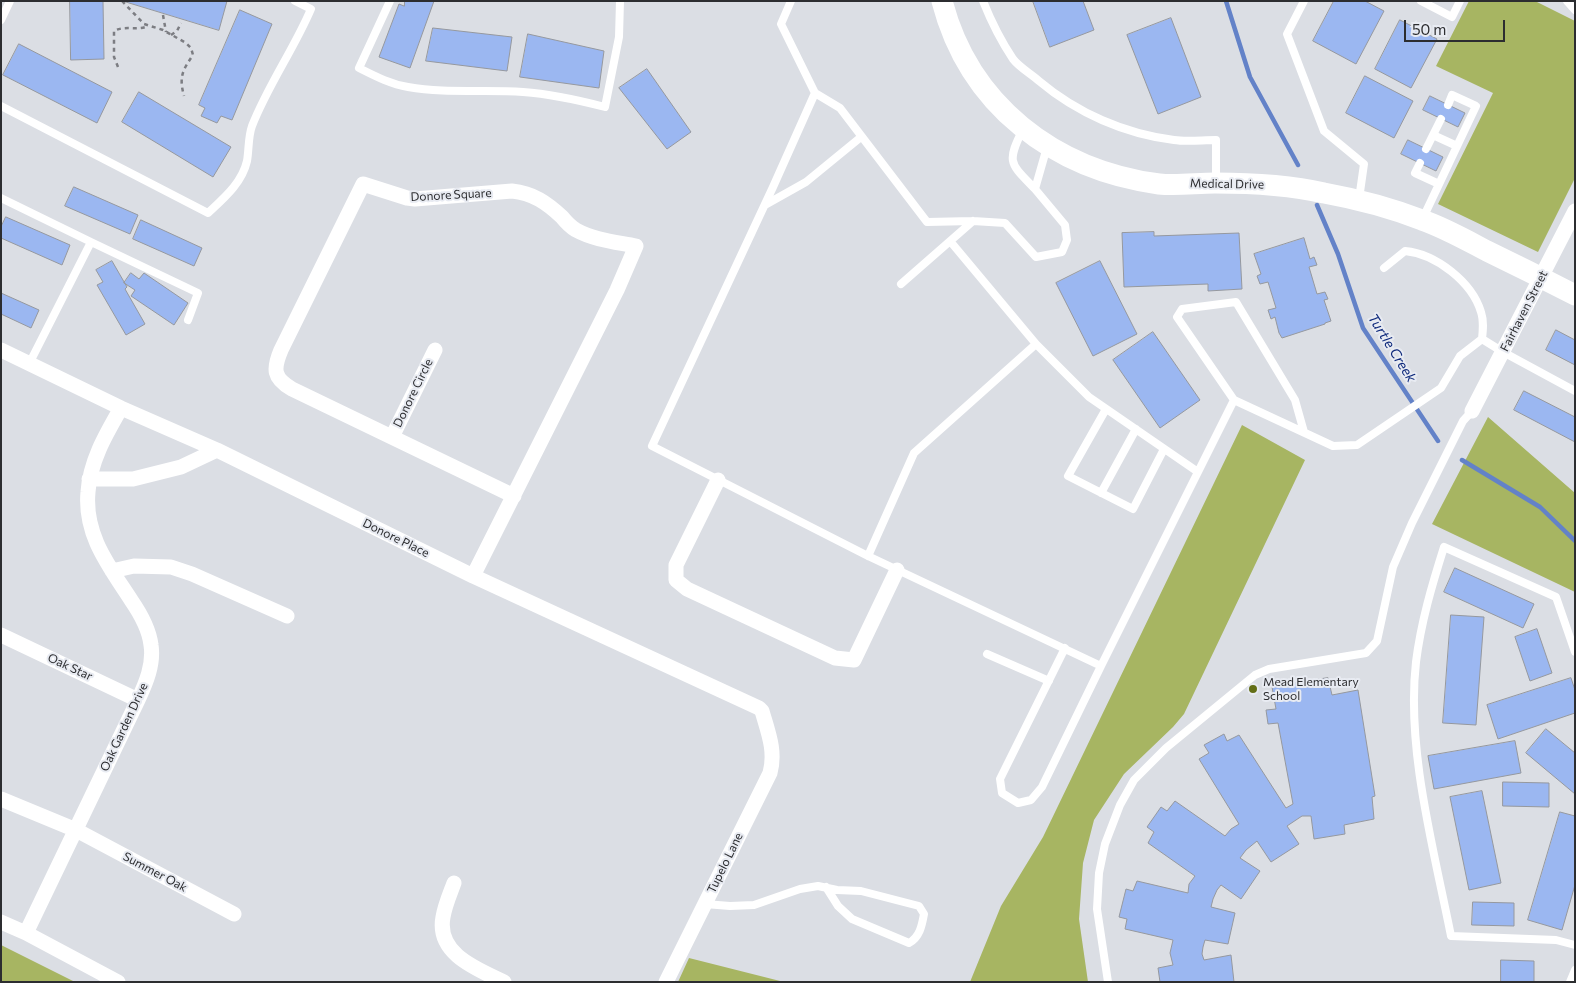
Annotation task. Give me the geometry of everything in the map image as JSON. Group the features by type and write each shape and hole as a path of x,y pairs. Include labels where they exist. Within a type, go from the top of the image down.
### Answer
{"street":[{"name":"Medical Drive","path":"942,1 961,53 993,99 1011,117 1047,146 1082,164 1126,178 1161,184 1272,185 1324,192 1358,201 1422,220 1449,231 1575,295"},
{"name":"Donore Square","path":"473,576 514,496 617,290 636,246 583,234 573,228 543,200 532,195 512,191 415,199 363,184 275,364 276,371 284,384 514,496"},
{"name":"Fairhaven Street","path":"1472,411 1575,211"},
{"name":"Donore Place","path":"1,350 121,408 217,450 473,576 759,708 762,711 771,742"},
{"name":"Donore Circle","path":"392,437 435,350"},
{"name":"Oak Garden Drive","path":"26,933 150,672 151,645 149,635 142,617 100,553 90,520 87,494 96,456 121,408"},
{"path":"90,479 133,479 180,467 217,450"},
{"path":"718,480 676,565 676,580 687,589 835,658 854,660 897,570"},
{"path":"112,571 134,566 171,567 192,574 287,616"},
{"name":"Oak Star","path":"1,635 138,700"},
{"name":"Tupelo Lane","path":"666,982 770,773 773,762 771,742"},
{"name":"Summer Oak","path":"1,799 76,830 234,914"},
{"path":"454,884 442,918 445,939 456,955 504,982"},
{"path":"1,922 26,933 118,982"}],"lane":[{"path":"1,20 10,1"},
{"path":"1,106 208,213 233,190 246,163 251,128 283,63 302,32 311,8 295,1"},
{"path":"390,1 359,68 382,80 408,87 461,92 522,92 568,97 605,107 619,37 620,1"},
{"path":"791,1 781,24 815,93 840,108 927,222 973,221 1005,223 1036,257 1062,252 1067,240 1065,224 1014,167 1012,161 1014,147 1024,128"},
{"path":"983,1 991,21 1014,60 1048,89 1090,116 1124,129 1156,137 1176,140 1216,140 1216,183"},
{"path":"1304,1 1288,34 1324,131 1364,164 1358,201"},
{"path":"1421,1 1452,17 1460,1"},
{"path":"1567,1 1575,10"},
{"path":"815,93 765,205 652,446 868,556 1101,666"},
{"path":"1422,220 1476,106 1452,95 1448,105"},
{"path":"1426,149 1441,119"},
{"path":"1433,135 1457,146"},
{"path":"765,205 806,182 862,137"},
{"path":"1034,189 1047,146"},
{"path":"1420,163 1416,173 1439,184"},
{"path":"1,198 198,294 188,320"},
{"path":"901,284 973,221"},
{"path":"950,241 1036,344 1089,397 1198,472"},
{"path":"29,364 91,242"},
{"path":"1304,432 1295,400 1236,302 1182,309 1178,317 1234,400 1333,446 1357,445 1442,388 1460,356 1482,339 1484,324 1477,302 1468,288 1450,270 1416,252 1405,251 1384,268"},
{"path":"1482,339 1575,391"},
{"path":"868,556 914,453 1036,344"},
{"path":"1065,648 1000,779 1002,793 1018,804 1031,800 1042,787 1234,400"},
{"path":"1106,409 1068,476 1133,509 1164,449"},
{"path":"1108,982 1097,909 1098,873 1105,844 1120,805 1134,780 1166,748 1254,675 1269,669 1366,653 1377,640 1393,567 1408,531 1463,421 1472,411"},
{"path":"1101,493 1136,429"},
{"path":"1575,652 1556,597 1444,547 1427,600 1416,662 1414,722 1422,784 1451,936 1556,940 1575,944"},
{"path":"987,654 1049,680"},
{"path":"705,904 754,905 808,887 818,886 837,890 861,890 919,906 924,914 922,926 915,940 909,943 852,919 838,906 826,888"},
{"path":"1570,982 1575,970"}],"path":[{"path":"122,1 148,26 163,30 186,42 191,48 193,55 182,74 180,82 184,96"},
{"path":"162,15 166,33"},
{"path":"171,35 177,31 182,23"},
{"path":"118,67 114,57 114,31 122,28 138,29 148,26"}],"green space":[{"path":"1469,1 1535,1 1575,21 1575,178 1538,252 1438,204 1493,93 1436,66"},
{"path":"1488,417 1575,493 1575,592 1432,524"},
{"path":"1242,425 1305,460 1184,714 1124,774 1094,820 1083,863 1079,919 1088,982 970,982 1001,906 1043,837"},
{"path":"1,945 75,982 1,982"},
{"path":"689,958 784,982 678,982"}],"building":[{"path":"70,1 103,1 104,59 71,60"},
{"path":"123,1 227,1 219,30"},
{"path":"405,1 434,1 410,68 379,57 399,4 404,6"},
{"path":"1033,1 1083,1 1094,30 1050,47"},
{"path":"1334,1 1365,1 1384,11 1356,64 1313,41"},
{"path":"240,10 272,24 232,120 221,116 217,123 201,116 205,108 199,105"},
{"path":"1171,18 1201,97 1158,114 1127,35"},
{"path":"1400,20 1437,39 1411,88 1375,69"},
{"path":"433,28 512,37 507,71 426,61"},
{"path":"528,34 604,51 599,88 520,77"},
{"path":"19,44 112,92 97,123 3,75"},
{"path":"647,69 691,132 667,149 619,88"},
{"path":"1365,76 1413,101 1394,138 1346,113"},
{"path":"139,92 231,147 213,177 122,122"},
{"path":"1430,96 1465,113 1458,127 1423,110"},
{"path":"1408,140 1443,157 1436,171 1401,154"},
{"path":"74,187 138,215 130,234 65,206"},
{"path":"6,217 70,245 62,265 1,238 1,227"},
{"path":"141,220 202,248 194,266 133,239"},
{"path":"1154,232 1154,236 1239,233 1242,289 1208,291 1208,284 1124,287 1122,233"},
{"path":"1304,238 1310,259 1314,257 1317,265 1309,267 1317,294 1325,292 1328,299 1324,300 1331,321 1282,338 1275,317 1271,319 1268,310 1276,308 1268,282 1260,284 1257,276 1261,274 1254,254"},
{"path":"112,261 145,324 126,335 97,285 103,282 96,270"},
{"path":"1100,261 1137,334 1093,356 1056,283"},
{"path":"131,273 139,279 144,273 188,303 174,325 131,296 135,290 124,283"},
{"path":"1,293 39,310 31,328 1,314"},
{"path":"1556,330 1575,340 1575,365 1546,350"},
{"path":"1153,332 1200,400 1160,428 1113,360"},
{"path":"1524,391 1575,417 1575,442 1514,410"},
{"path":"1455,568 1534,604 1523,628 1444,592"},
{"path":"1451,615 1484,617 1476,725 1443,723"},
{"path":"1537,629 1552,673 1530,681 1515,637"},
{"path":"1328,678 1332,695 1358,690 1375,796 1372,797 1374,819 1344,825 1345,834 1314,839 1311,816 1302,816 1287,826 1299,844 1271,862 1257,841 1240,858 1260,871 1241,899 1221,885 1213,899 1211,907 1235,913 1228,944 1205,940 1203,947 1202,954 1204,960 1231,955 1234,982 1160,982 1158,968 1173,965 1170,953 1173,940 1125,929 1127,919 1119,917 1126,889 1133,891 1137,881 1188,893 1189,884 1195,876 1148,843 1154,832 1147,827 1161,807 1167,811 1175,801 1225,836 1239,824 1199,759 1209,753 1204,745 1224,734 1227,741 1239,735 1286,808 1293,804 1278,723 1268,724 1266,710 1276,709 1272,687"},
{"path":"1571,678 1575,690 1575,713 1498,739 1487,705"},
{"path":"1546,729 1575,753 1575,794 1526,753"},
{"path":"1515,741 1521,773 1434,789 1428,756"},
{"path":"1503,782 1549,783 1549,807 1503,806"},
{"path":"1482,791 1501,883 1469,890 1450,797"},
{"path":"1560,812 1575,816 1575,885 1562,930 1528,920"},
{"path":"1473,902 1514,903 1514,926 1472,925"},
{"path":"1501,960 1534,961 1534,982 1501,982"}],"waterway":[{"name":"Turtle Creek","path":"1226,1 1250,77 1298,165"},
{"name":"Turtle Creek","path":"1317,205 1338,254 1363,328 1438,441"},
{"name":"Turtle Creek","path":"1462,460 1540,507 1575,541"}],"place":[{"name":"Mead Elementary School","path":"1253,689"}]}
